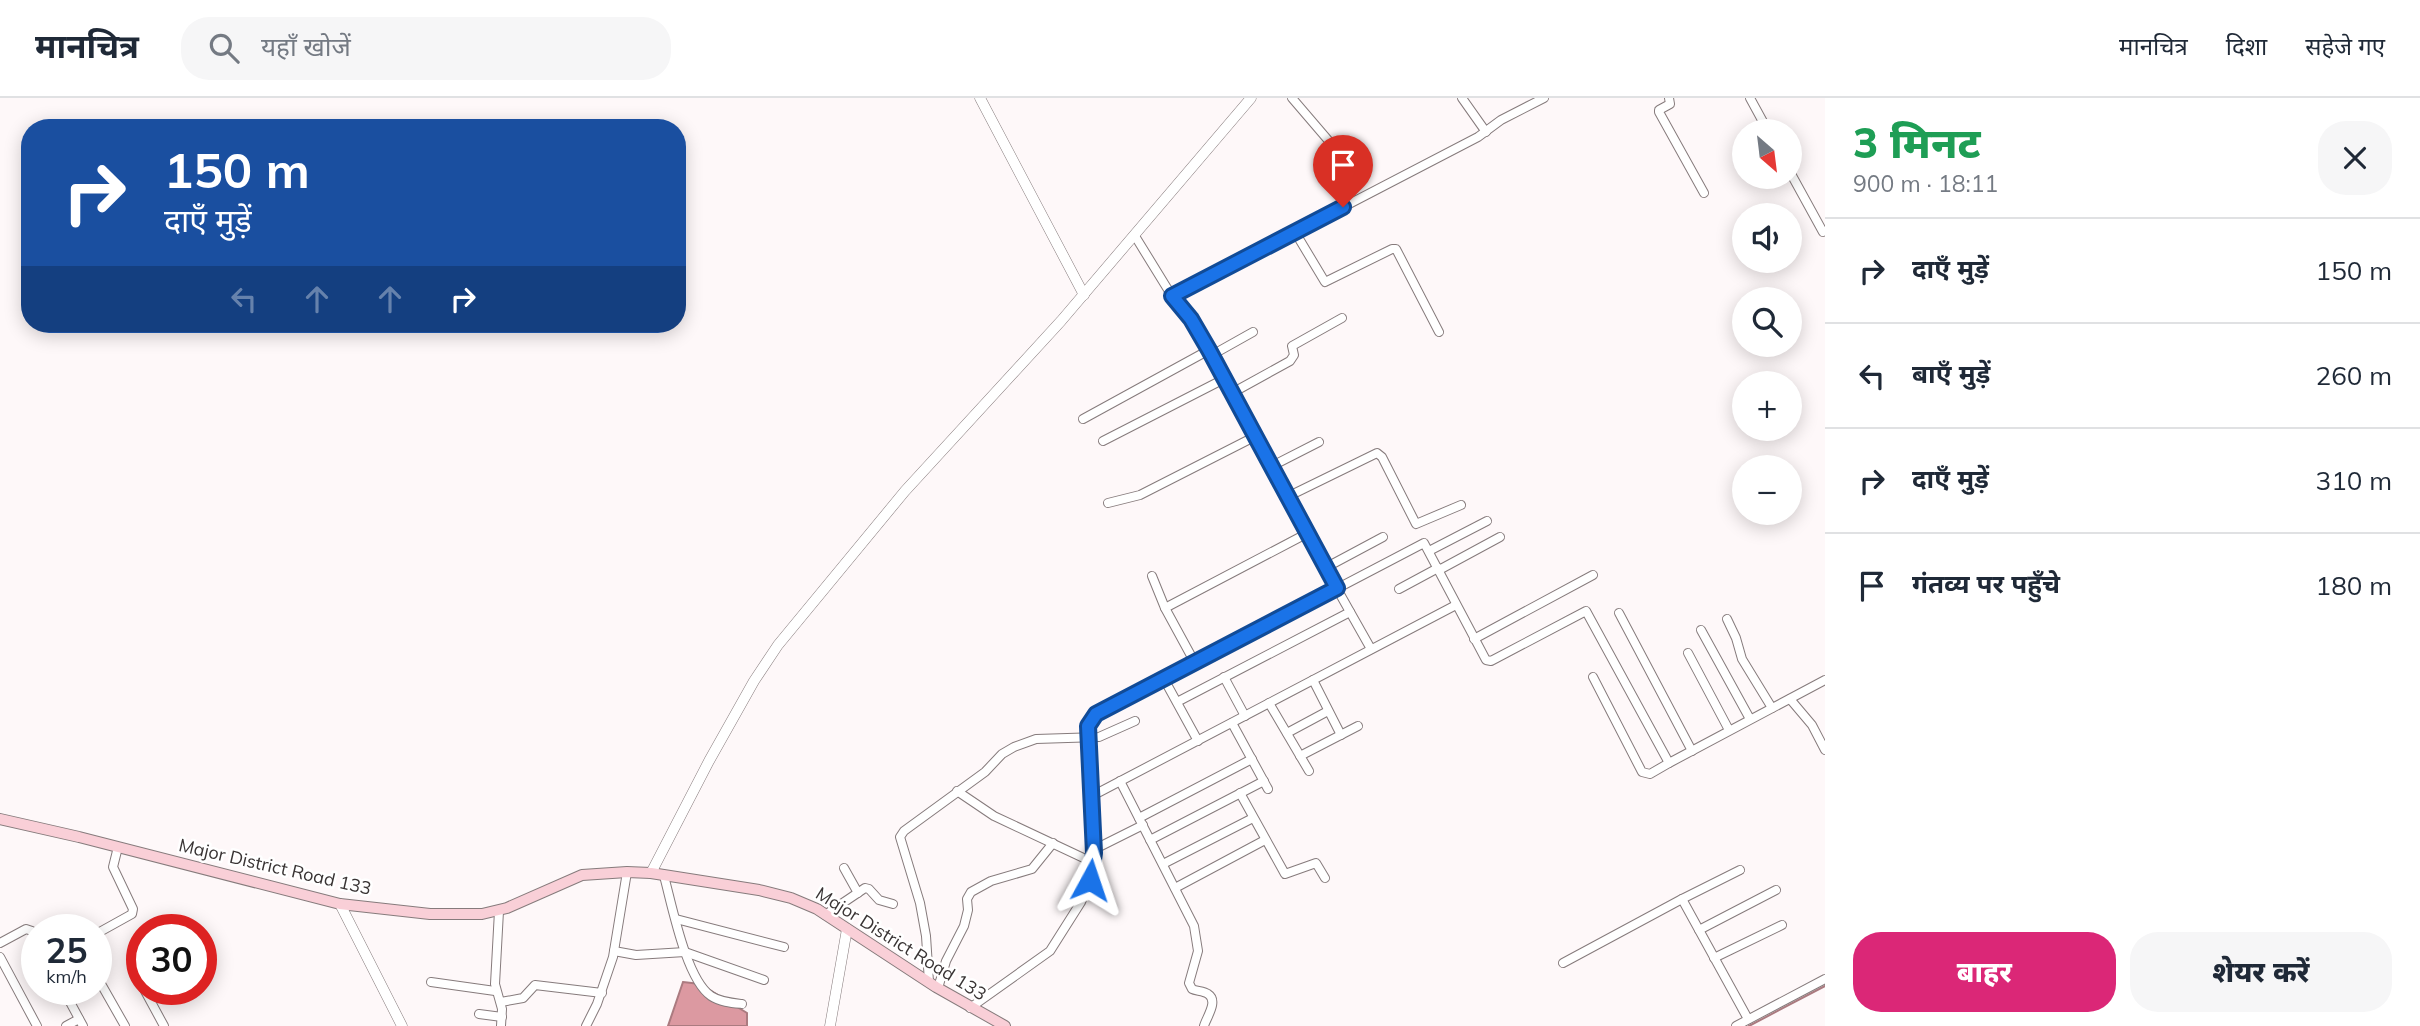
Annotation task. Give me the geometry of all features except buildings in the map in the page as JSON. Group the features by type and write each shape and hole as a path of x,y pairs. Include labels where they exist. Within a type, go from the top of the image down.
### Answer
{"main road":[{"name":"Major District Road 133","path":"0,819 340,904 430,914 482,914 499,911 582,876 627,872 651,873 773,893 808,905 970,1008 1005,1026"}],"street":[{"path":"980,98 1084,295"},
{"path":"651,873 754,681 778,646 905,491 1084,295 1251,98"},
{"path":"1293,98 1328,140 1346,168"},
{"path":"1462,98 1486,132"},
{"path":"1172,296 1486,132 1502,120 1544,98"},
{"path":"1669,98 1670,104 1659,112 1704,193"},
{"path":"1750,98 1761,119"},
{"path":"1799,189 1823,232"},
{"path":"1295,232 1325,282 1392,248 1396,249 1439,332"},
{"path":"1135,236 1211,352 1306,534 1371,649"},
{"path":"1232,393 1290,360 1294,355 1292,346 1342,318"},
{"path":"1083,419 1253,332"},
{"path":"1103,441 1224,379"},
{"path":"1108,503 1140,495 1254,437"},
{"path":"1270,467 1319,442"},
{"path":"1287,497 1377,453 1386,465 1416,524 1461,505"},
{"path":"1429,551 1488,521"},
{"path":"1165,608 1306,534"},
{"path":"1325,568 1384,537"},
{"path":"1399,589 1500,537"},
{"path":"970,1008 1050,951 1081,902 1090,880 1093,850 1088,726 1096,714 1422,544 1425,544 1429,551 1486,660 1491,661 1586,611 1669,763"},
{"path":"1474,639 1594,575"},
{"path":"1152,576 1165,608 1195,663"},
{"path":"1090,797 1456,605"},
{"path":"1177,702 1350,612"},
{"path":"1619,613 1692,751"},
{"path":"1727,619 1742,659 1772,708"},
{"path":"1701,630 1750,719"},
{"path":"1688,653 1730,730"},
{"path":"1224,677 1245,716"},
{"path":"1593,677 1642,772 1650,774 1750,719 1824,684"},
{"path":"1164,679 1198,741"},
{"path":"1312,680 1341,734"},
{"path":"1790,699 1806,717 1825,750"},
{"path":"1269,703 1309,771"},
{"path":"1287,733 1328,711"},
{"path":"933,985 920,903 900,837 904,831 985,772 1002,754 1014,747 1036,739 1105,736 1135,721"},
{"path":"1150,840 1240,793 1266,785 1232,723"},
{"path":"1300,756 1358,726"},
{"path":"1093,850 1252,759"},
{"path":"1121,781 1194,926 1198,951 1189,983 1192,989 1212,998 1212,1007 1204,1026"},
{"path":"957,791 994,816 1092,862"},
{"path":"1240,793 1285,874 1316,863 1325,878"},
{"path":"1163,864 1253,818"},
{"path":"1175,888 1265,840"},
{"path":"933,985 964,926 968,910 967,899 971,892 991,881 1032,869 1052,843"},
{"path":"112,925 132,914 133,909 113,867 118,847"},
{"path":"844,868 858,893"},
{"path":"1563,963 1740,870"},
{"path":"586,1026 602,993 614,951 627,872"},
{"path":"664,876 685,952 700,984 713,998 742,1004"},
{"path":"825,915 869,888 879,900 893,904"},
{"path":"1699,930 1776,890"},
{"path":"1682,899 1748,1019"},
{"path":"340,904 402,1026"},
{"path":"479,1014 502,1022 501,1002 495,991 499,911"},
{"path":"676,919 785,947"},
{"path":"1714,958 1782,925"},
{"path":"830,1026 847,929"},
{"path":"0,943 21,933"},
{"path":"614,951 636,955 685,952 764,980"},
{"path":"0,957 37,1026"},
{"path":"1736,1026 1825,979"},
{"path":"431,982 495,991"},
{"path":"501,1002 523,998 535,985 602,993"},
{"path":"112,1003 125,1026"},
{"path":"66,1026 81,1023 71,1005"},
{"path":"153,1005 164,1026"},
{"path":"394,1026 396,1015"}],"shaded area":[{"path":"683,982 700,984 747,1013 747,1026 668,1026"}],"waterway":[{"path":"1749,1026 1825,986"}],"route":[{"path":"1090,880 1094,853 1090,797 1090,720 1096,714 1337,588 1209,350 1191,319 1172,296 1343,207"}]}
